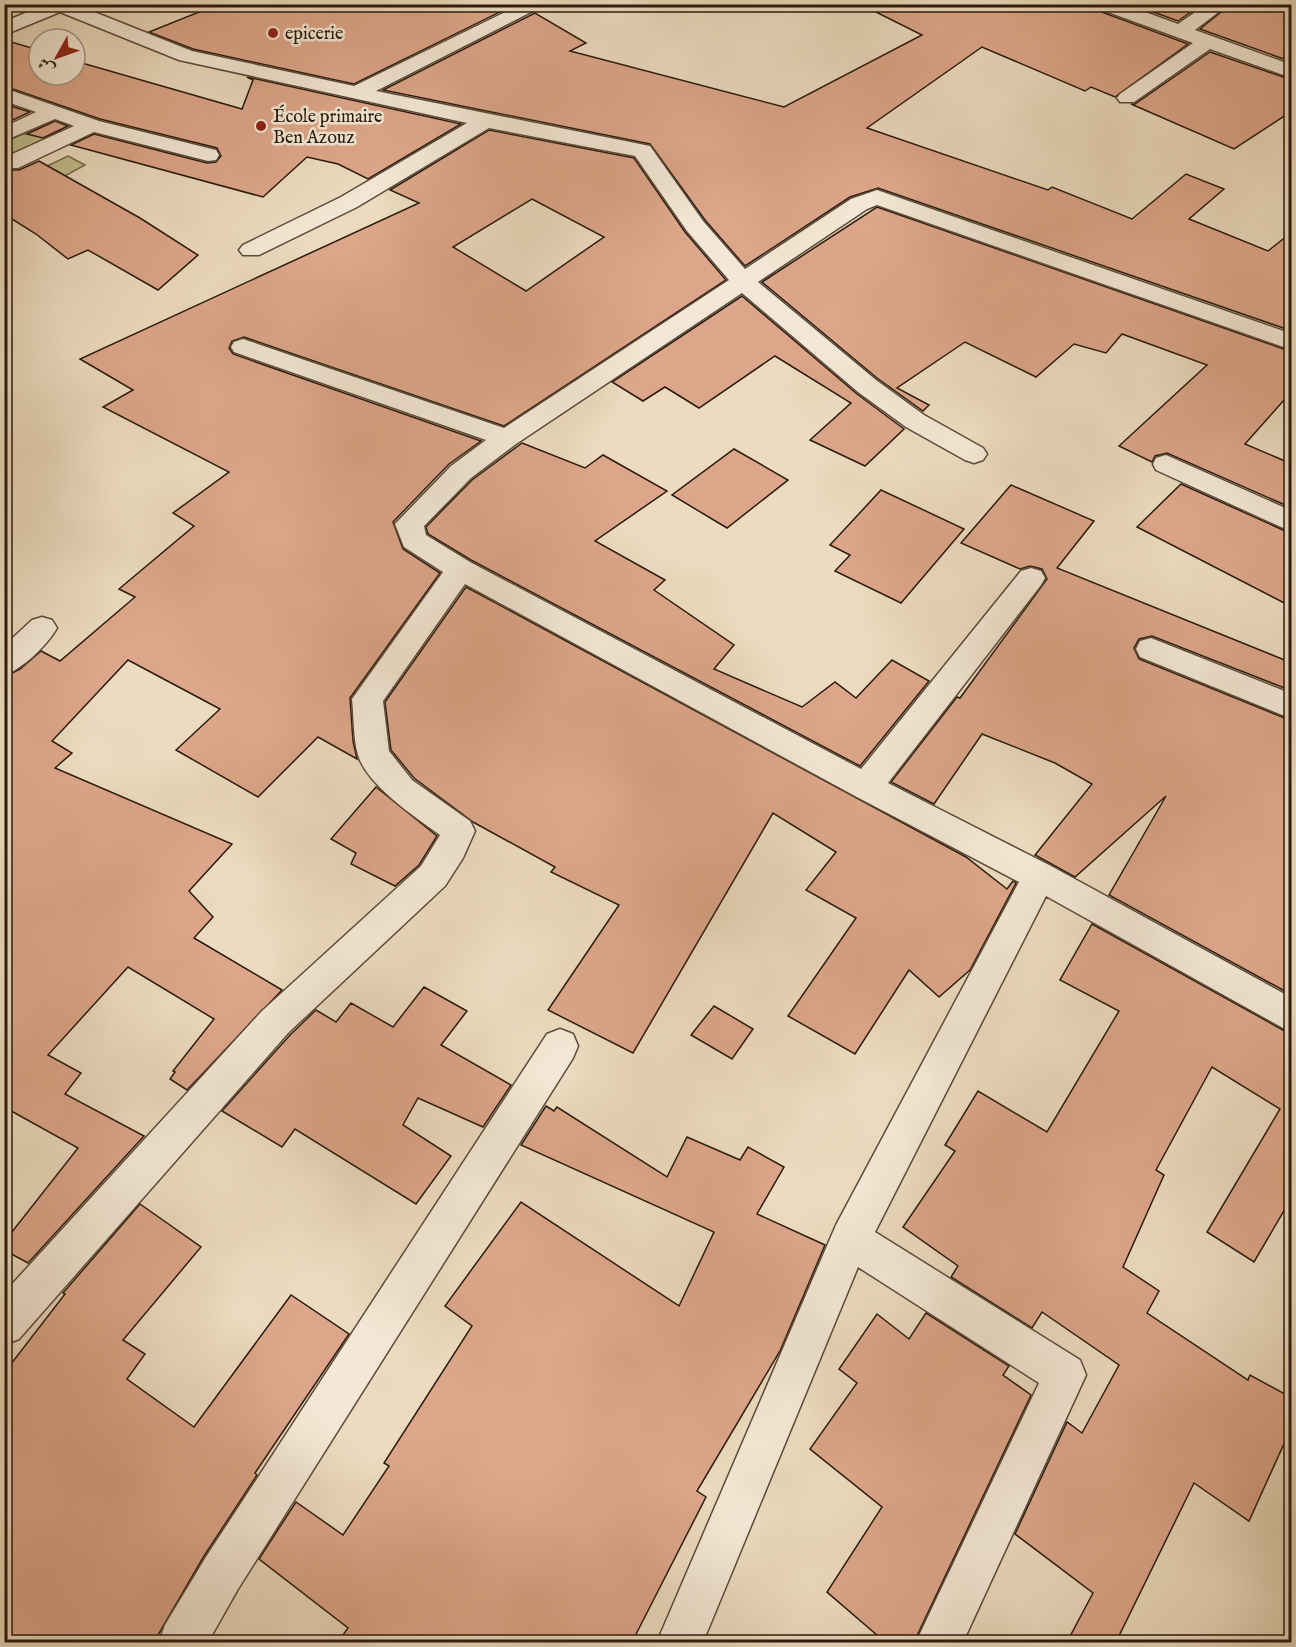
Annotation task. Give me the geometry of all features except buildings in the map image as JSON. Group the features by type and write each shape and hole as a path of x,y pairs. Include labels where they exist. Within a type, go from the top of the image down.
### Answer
{"street":[{"path":"354,94 538,4"},
{"path":"1104,4 1292,72"},
{"path":"1180,32 1220,4"},
{"path":"4,29 59,5 186,56 354,94 642,151 695,226 743,282 867,386 915,421 975,454"},
{"path":"1127,98 1208,42"},
{"path":"4,94 92,125 208,155"},
{"path":"4,135 54,112"},
{"path":"251,250 349,202 486,121"},
{"path":"4,160 10,163 92,125"},
{"path":"1292,343 877,197 859,204 507,438 461,472 409,524 414,540 460,569 867,787 1039,876 1292,1017"},
{"path":"243,347 507,438"},
{"path":"1166,464 1292,523"},
{"path":"4,1324 274,1022 434,876 451,848 458,831 401,789 374,755 367,699 460,569"},
{"path":"867,787 1031,578"},
{"path":"4,664 42,628"},
{"path":"1151,649 1292,707"},
{"path":"680,1642 849,1239 1039,876"},
{"path":"182,1642 222,1573 560,1046"},
{"path":"849,1239 1065,1375 939,1642"}],"shaded area":[{"path":"49,123 61,130 34,145 10,154 5,151 4,142"},
{"path":"68,156 85,165 65,176 45,167"}],"place":[{"name":"epicerie","path":"273,33"},
{"name":"École primaire Ben Azouz","path":"261,126"}]}
